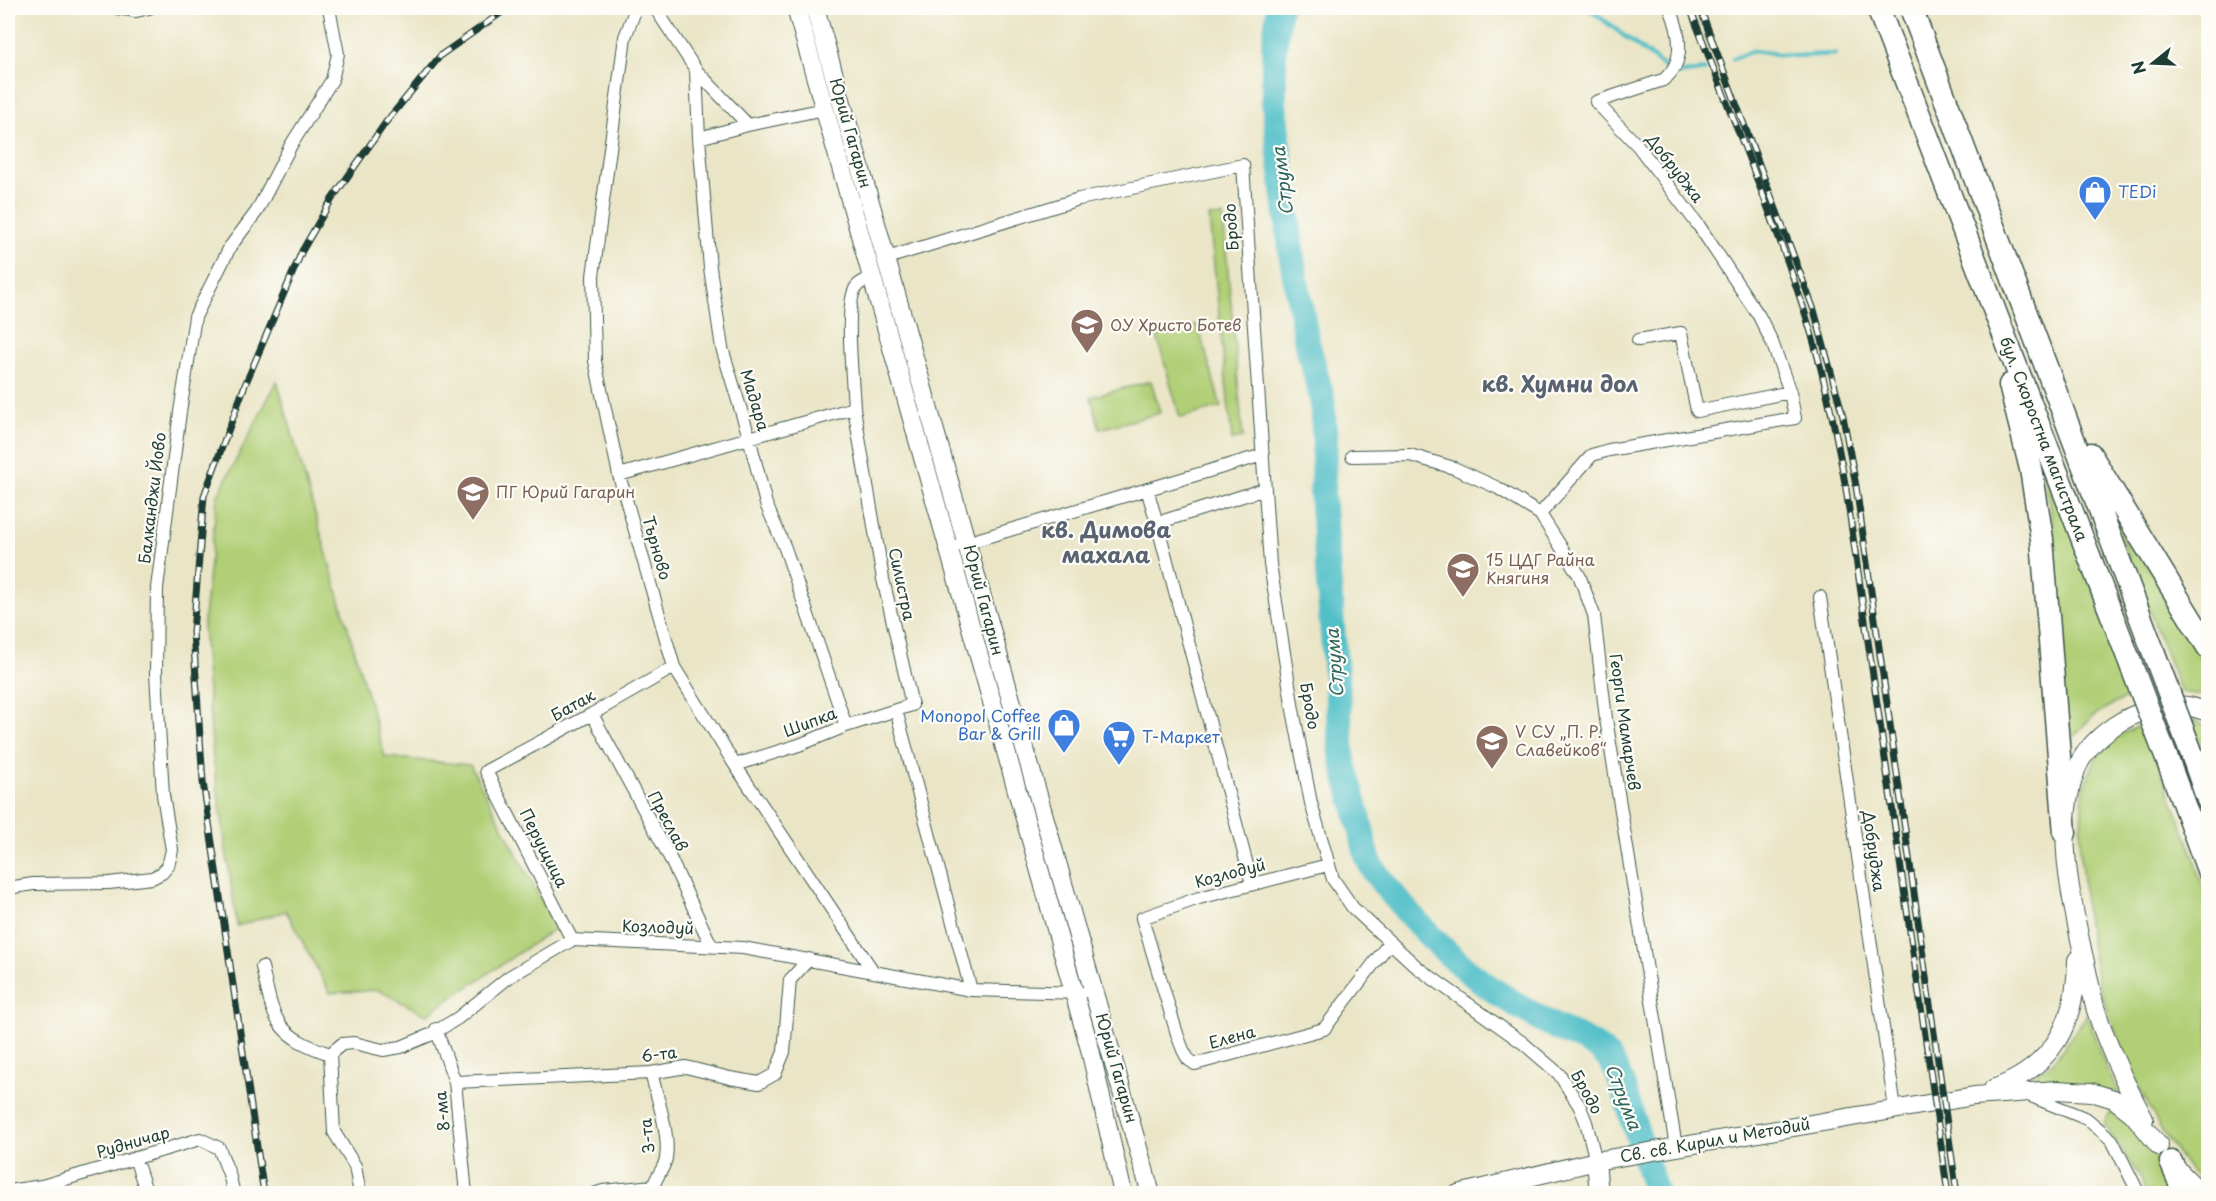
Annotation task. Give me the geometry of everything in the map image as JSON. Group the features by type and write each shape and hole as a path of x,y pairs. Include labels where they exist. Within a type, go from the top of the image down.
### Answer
{"highway":[{"name":"бул. Скоростна магистрала","path":"1878,8 1988,290 2208,870"},
{"name":"бул. Скоростна магистрала","path":"1911,8 2208,800"},
{"path":"1988,290 2031,469 2042,539 2065,833"},
{"path":"2061,406 2208,647"},
{"path":"2165,1154 2186,1194"}],"street":[{"path":"117,8 136,10 149,8"},
{"name":"Балканджи Йово","path":"8,888 33,884 109,883 152,878 162,873 168,866 172,850 161,773 156,673 157,588 195,317 230,247 257,211 291,145 332,80 338,54 329,8"},
{"name":"Търново","path":"636,8 625,37 593,276 595,361 619,475 674,667 735,765 873,971"},
{"path":"655,8 696,70 748,125"},
{"name":"Юрий Гагарин","path":"796,8 1090,1049 1123,1194"},
{"name":"Юрий Гагарин","path":"815,8 1151,1194"},
{"name":"Добруджа","path":"1540,513 1592,455 1795,418 1790,392 1772,342 1759,316 1699,226 1638,146 1596,102 1663,80 1672,71 1680,46 1677,25 1670,8"},
{"name":"Мадара","path":"696,70 699,138 710,268 722,348 749,437 766,504 785,548 846,726"},
{"path":"699,138 824,109"},
{"name":"Бродо","path":"887,258 1079,199 1243,165 1270,564 1293,710 1311,803 1333,879 1353,908 1418,968 1514,1036 1559,1074 1580,1107 1591,1138 1603,1159"},
{"path":"619,475 854,408 850,320 852,296 858,284 872,277"},
{"path":"1638,340 1681,333 1697,411 1790,392"},
{"name":"Силистра","path":"854,408 881,568 912,705 896,710"},
{"path":"949,548 1263,455"},
{"name":"Георги Мамарчев","path":"1352,456 1410,455 1454,468 1498,488 1540,513 1580,575 1594,615 1606,719 1667,1148"},
{"path":"1147,489 1158,523 1252,885"},
{"path":"1158,523 1265,489"},
{"name":"Добруджа","path":"1820,597 1895,1109"},
{"name":"Батак","path":"486,771 674,667"},
{"path":"2202,1194 2165,1154 2125,1084 2095,1006 2078,931 2065,833 2069,792 2076,768 2088,749 2104,732 2126,718 2161,707 2185,705 2208,712"},
{"path":"896,710 971,990"},
{"name":"Шипка","path":"735,765 799,746 846,726 896,710"},
{"name":"Преслав","path":"592,714 669,856 711,945"},
{"name":"Перущица","path":"486,771 572,940"},
{"name":"Козлодуй","path":"1142,918 1199,898 1328,865"},
{"name":"Елена","path":"1142,918 1180,1044 1188,1059 1196,1064 1324,1029 1390,942"},
{"name":"Св. св. Кирил и Методий","path":"1974,1096 2023,1076 2039,1063 2066,1028 2073,1008 2077,985 2078,931"},
{"path":"330,1054 342,1044 369,1046 383,1050 401,1047 430,1035 436,1029 458,1017 509,977 572,940"},
{"name":"Козлодуй","path":"572,940 743,948 971,990 1096,994"},
{"name":"6-та","path":"455,1082 651,1073 686,1067 759,1083 775,1074 784,1052 790,980 809,959"},
{"path":"262,967 273,1016 284,1032 311,1048 330,1054"},
{"name":"8-ма","path":"436,1029 455,1082 466,1194"},
{"path":"330,1054 334,1132 355,1166 360,1194"},
{"name":"3-та","path":"651,1073 664,1124 666,1159 653,1190"},
{"name":"Св. св. Кирил и Методий","path":"1458,1194 1603,1159 1974,1096 2057,1090 2091,1092 2114,1099 2133,1114 2165,1154"},
{"path":"2022,1093 2088,1119 2112,1140 2139,1194"},
{"name":"Рудничар","path":"8,1192 42,1186 200,1139 219,1148 234,1194"},
{"path":"135,1158 147,1194"},
{"path":"1599,1194 1603,1159"},
{"path":"594,1194 603,1191 653,1190"}],"green space":[{"path":"1223,216 1243,438 1232,440 1209,217"},
{"path":"1198,325 1221,407 1180,418 1157,336"},
{"path":"277,381 385,757 470,765 556,928 426,1015 378,990 330,993 286,911 237,926 213,758 203,627 217,497"},
{"path":"1151,381 1160,413 1100,429 1091,397"},
{"path":"2041,445 2131,696 2091,718 2077,733 2063,754 2055,557 2050,502 2038,447"},
{"path":"2098,478 2208,672 2208,697 2180,691"},
{"path":"2191,719 2208,727 2208,761"},
{"path":"2143,724 2196,862 2208,909 2208,1185 2189,1170 2163,1133 2130,1070 2099,987 2086,916 2080,847 2083,790 2096,758 2118,736"},
{"path":"2087,1015 2104,1063 2119,1093 2034,1085 2032,1078 2053,1062"},
{"path":"2110,1112 2129,1123 2138,1134 2156,1159 2174,1193 2145,1193 2141,1179 2104,1124"}],"waterway":[{"name":"Струма","path":"1279,8 1274,47 1274,104 1292,258 1306,338 1322,398 1325,442 1322,493 1342,755 1367,856 1371,866 1386,887 1433,940 1463,967 1512,1002 1547,1023 1590,1043 1605,1054 1617,1071 1622,1084 1656,1194"},
{"path":"1588,8 1667,69 1678,74 1705,70"},
{"path":"1733,59 1752,51 1795,56 1835,54"}],"railway":[{"path":"264,1194 203,782 193,632 204,496 245,385 302,251 332,199 386,122 441,55 508,8"},
{"path":"1690,8 1793,277 1829,402 1846,489 1948,1194"},
{"path":"1700,8 1814,310 1843,416 1856,486 1957,1194"}],"place":[{"name":"TEDi","path":"2095,221"},
{"name":"ОУ Христо Ботев","path":"1087,354"},
{"name":"ПГ Юрий Гагарин","path":"473,521"},
{"name":"15 ЦДГ Райна Княгиня","path":"1463,598"},
{"name":"Monopol Coffee Bar & Grill","path":"1064,754"},
{"name":"Т-Маркет","path":"1119,766"},
{"name":"V СУ „П. Р. Славейков“","path":"1492,770"}],"district":[{"name":"кв. Хумни дол","path":"1560,384"},
{"name":"кв. Димова махала","path":"1106,542"}]}
